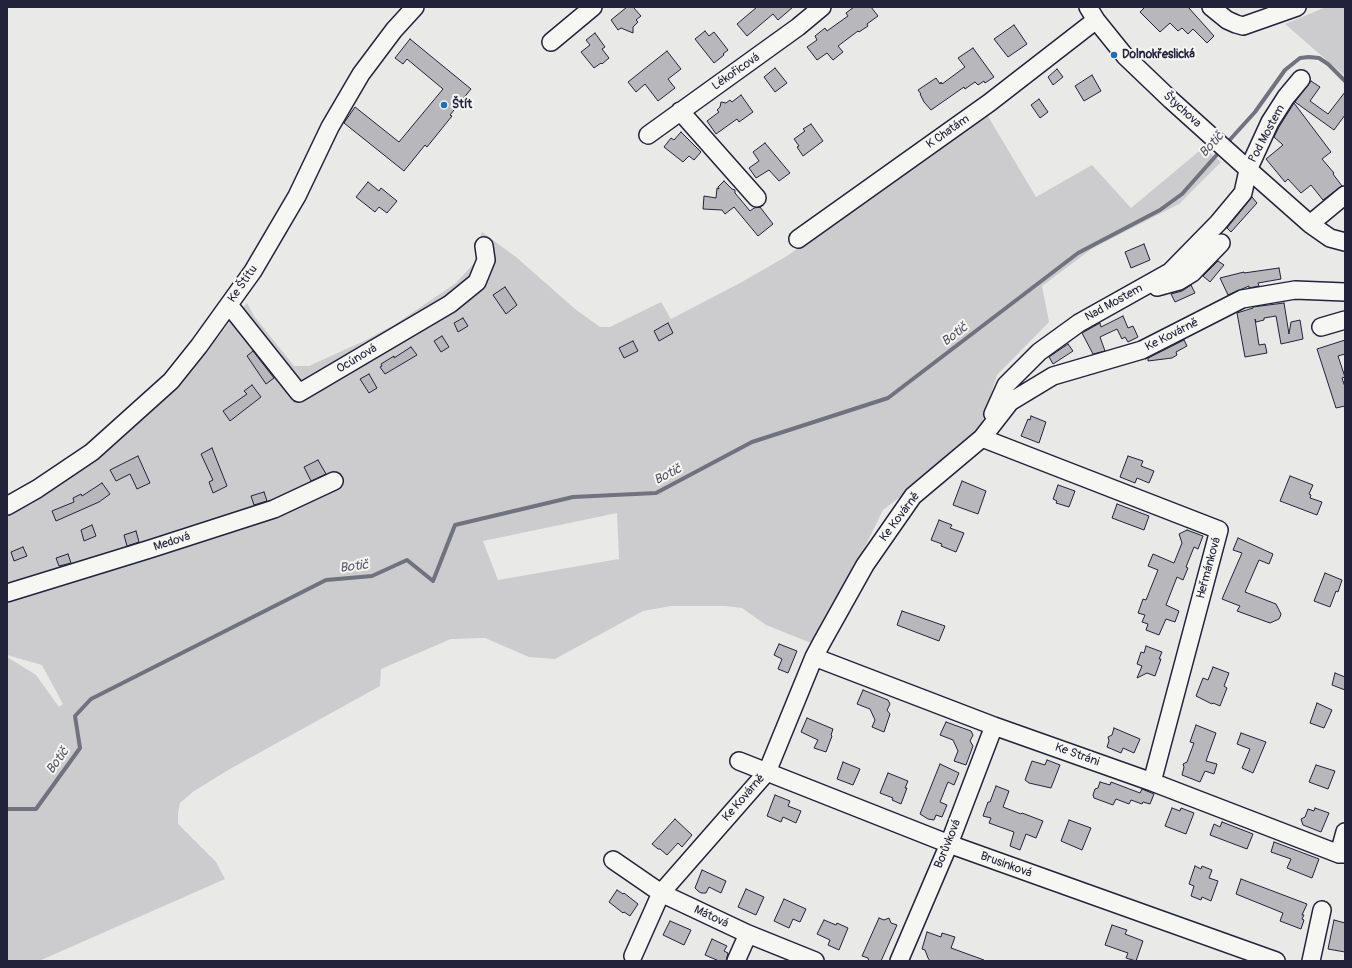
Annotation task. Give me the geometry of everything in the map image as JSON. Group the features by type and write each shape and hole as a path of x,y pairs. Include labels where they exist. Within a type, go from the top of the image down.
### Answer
{"street":[{"name":"Ke Štítu","path":"7,506 37,490 92,452 171,381 253,271 297,196 330,127 361,74 394,30 415,7"},
{"path":"551,42 593,7"},
{"name":"Lékořicová","path":"648,135 798,27 822,7"},
{"path":"1211,7 1227,20 1243,26 1297,7"},
{"name":"Štychova","path":"1092,14 1125,56 1217,142 1310,224 1330,238 1345,242"},
{"name":"K Chatám","path":"798,239 989,103 1092,14"},
{"name":"Pod Mostem","path":"1245,167 1270,122 1286,97 1301,79"},
{"path":"680,111 757,198"},
{"name":"Nad Mostem","path":"982,438 1006,385 1039,352 1079,323 1170,272 1218,223 1243,192 1245,167"},
{"path":"1310,224 1345,194"},
{"path":"1141,288 1156,287 1180,281 1192,273 1221,243"},
{"name":"Ocúnová","path":"229,305 299,394 450,304 477,282 486,260 484,246"},
{"name":"Ke Kovárně","path":"633,956 661,894 767,772 814,657 865,565 913,496 982,438 1010,402 1052,376 1142,350 1242,299 1296,290 1345,292"},
{"path":"1321,327 1345,320"},
{"name":"Heřmánková","path":"982,438 1220,530 1152,782"},
{"name":"Medová","path":"7,593 274,509 334,481"},
{"name":"Ke Stráni","path":"814,657 994,726 1152,782 1342,854"},
{"name":"Borůvková","path":"899,961 949,844 994,726"},
{"name":"Brusinková","path":"739,761 949,844 1276,961"},
{"path":"1342,854 1345,832"},
{"name":"Mátová","path":"613,860 661,894 748,934 815,961"},
{"path":"1311,961 1322,910"},
{"path":"736,961 748,934"}],"shaded area":[{"path":"1326,7 1345,7 1345,76 1285,24"},
{"path":"986,113 1036,197 1092,165 1131,208 1204,147 1221,162 1179,204 1093,248 1042,286 1049,322 997,375 977,438 883,510 852,573 811,643 766,625 742,608 725,606 671,606 643,611 555,659 529,657 485,638 451,639 381,669 380,686 230,769 194,791 180,803 178,824 216,862 225,879 39,961 7,961 7,657 36,675 59,707 63,704 42,665 7,655 7,514 55,487 114,446 182,383 232,319 247,303 254,316 294,366 309,366 364,341 394,325 456,283 476,261 476,249 482,232 516,257 575,309 600,327 610,327 661,302 671,319 740,283 787,256","holes":["617,513 619,559 498,580 483,541"]}],"building":[{"path":"627,7 633,7 641,16 636,20 638,22 633,27 633,33 621,28 618,30 611,20"},
{"path":"757,7 793,7 778,20 773,14 747,36 737,24"},
{"path":"854,7 871,7 878,16 867,24 868,26 859,32 858,31 838,46 843,52 833,60 827,53 817,60 807,47 817,40 815,36 825,28 827,31 848,16 846,13"},
{"path":"1145,7 1188,7 1214,36 1207,43 1193,29 1188,34 1182,28 1178,31 1170,23 1160,32 1140,12"},
{"path":"1014,25 1027,44 1008,57 994,39"},
{"path":"705,31 709,36 714,32 728,50 714,63 695,39"},
{"path":"595,33 605,47 602,49 609,58 594,68 581,52 590,45 586,40"},
{"name":"Štít","path":"410,39 471,89 427,147 425,145 404,171 344,123 355,107 399,142 443,89 407,59 403,64 395,58"},
{"path":"973,48 994,77 985,83 984,81 978,85 975,82 965,89 964,87 931,110 924,102 918,90 936,78 940,84 941,82 942,84 965,67 958,58"},
{"path":"667,51 681,69 668,79 675,88 658,101 645,84 636,92 628,82"},
{"path":"775,68 787,83 775,92 764,77"},
{"path":"1057,69 1063,77 1053,85 1048,77"},
{"path":"1092,75 1101,91 1084,101 1075,86"},
{"path":"1311,81 1320,87 1310,101 1328,114 1345,92 1345,115 1334,130 1295,102"},
{"path":"741,95 753,112 739,122 737,119 716,134 707,121 719,112 717,110 720,107 721,102 726,103 730,100 732,102"},
{"path":"1039,99 1048,112 1040,118 1031,105"},
{"path":"1294,103 1331,152 1322,159 1334,173 1333,174 1342,186 1323,200 1311,185 1301,193 1288,179 1285,182 1266,159 1283,145 1274,137"},
{"path":"811,124 823,141 803,156 794,139 805,131 803,129"},
{"path":"681,132 701,152 694,160 689,156 683,162 664,147 671,138 674,140"},
{"path":"765,143 790,173 779,181 769,170 756,178 749,168 759,161 753,152"},
{"path":"724,181 735,190 735,193 750,211 754,208 760,207 773,224 758,236 734,207 725,214 722,210 703,209 704,196 716,198 717,188 719,189 718,187"},
{"path":"368,182 379,191 381,188 397,201 387,213 379,207 375,212 356,197"},
{"path":"1252,197 1257,203 1231,232 1227,228"},
{"path":"1144,244 1150,260 1131,268 1125,252"},
{"path":"1218,261 1224,265 1210,282 1203,276"},
{"path":"1279,268 1281,279 1258,283 1259,286 1249,288 1249,286 1228,295 1220,278 1244,272"},
{"path":"1191,285 1195,293 1175,302 1171,294 1182,291"},
{"path":"505,287 517,305 506,314 493,295"},
{"path":"1284,303 1289,334 1291,322 1300,320 1303,339 1281,344 1276,316 1264,318 1264,320 1256,322 1255,319 1259,345 1265,344 1267,353 1245,357 1237,313 1253,307"},
{"path":"1123,316 1128,328 1133,326 1138,337 1128,342 1125,337 1122,339 1117,329 1100,337 1105,351 1093,354 1082,333 1100,323 1101,327"},
{"path":"463,318 468,326 458,332 454,323"},
{"path":"668,323 673,333 659,341 654,331"},
{"path":"442,336 449,347 441,352 434,341"},
{"path":"1184,340 1187,346 1176,352 1177,355 1172,358 1148,361 1148,358"},
{"path":"1345,340 1345,354 1338,356 1345,377 1342,378 1345,387 1345,406 1336,408 1317,349"},
{"path":"633,341 638,351 624,358 619,348"},
{"path":"1068,344 1073,351 1053,364 1049,357"},
{"path":"411,347 417,355 385,374 380,367 382,366 381,364"},
{"path":"253,351 274,378 266,384 247,356"},
{"path":"369,374 377,388 369,393 360,379"},
{"path":"252,385 261,397 230,421 223,411 247,394 244,391"},
{"path":"1031,416 1046,422 1039,443 1021,436 1028,419 1030,420"},
{"path":"212,448 227,486 213,493 209,482 213,480 201,454"},
{"path":"138,456 150,483 137,489 130,474 116,481 110,470"},
{"path":"1128,456 1143,461 1141,466 1154,471 1149,483 1137,478 1135,483 1120,477"},
{"path":"318,460 326,474 311,481 304,467"},
{"path":"1290,476 1313,485 1309,494 1311,495 1310,498 1322,502 1317,515 1280,501"},
{"path":"962,481 986,491 978,514 953,505"},
{"path":"102,483 110,494 99,502 56,521 52,511 74,502 73,498 81,494 82,496"},
{"path":"1058,485 1075,491 1069,507 1056,503 1057,501 1053,499"},
{"path":"264,492 267,501 254,505 251,496"},
{"path":"1117,504 1149,516 1144,530 1112,518"},
{"path":"939,520 952,525 950,528 964,533 956,552 931,540"},
{"path":"92,525 96,536 84,541 81,530"},
{"path":"1187,530 1203,536 1198,549 1194,547 1186,567 1188,568 1183,580 1177,577 1166,605 1179,611 1175,622 1166,619 1159,635 1146,630 1148,624 1142,622 1145,615 1138,613 1143,599 1146,600 1158,570 1148,566 1153,554 1174,563 1182,543 1179,534"},
{"path":"136,531 139,542 127,546 124,535"},
{"path":"1238,538 1273,554 1269,564 1259,560 1245,592 1276,604 1281,614 1279,619 1270,623 1237,611 1240,606 1222,599 1242,553 1233,550"},
{"path":"23,547 27,556 14,561 11,552"},
{"path":"68,554 71,563 59,566 56,558"},
{"path":"1325,573 1342,580 1338,592 1336,591 1330,607 1314,601"},
{"path":"902,611 945,626 939,641 897,625"},
{"path":"779,644 797,651 788,673 778,669 782,659 774,655"},
{"path":"1146,646 1162,652 1159,659 1161,659 1155,676 1147,673 1137,678 1142,666 1137,664 1141,652 1144,653"},
{"path":"1213,667 1229,673 1224,686 1227,688 1220,706 1213,703 1212,704 1196,696 1203,678 1208,680"},
{"path":"1335,673 1345,677 1345,690 1332,685"},
{"path":"863,690 888,700 890,704 887,710 890,714 884,732 872,727 875,720 870,709 857,704"},
{"path":"1317,703 1332,710 1324,728 1310,723"},
{"path":"807,718 833,729 826,752 814,748 818,740 801,732"},
{"path":"946,722 971,731 973,735 970,741 973,746 966,765 954,761 958,751 953,740 940,735"},
{"path":"1196,725 1216,733 1206,761 1217,764 1214,774 1205,771 1200,782 1182,775 1184,767 1183,764 1187,762 1194,743 1190,742"},
{"path":"1114,728 1140,739 1134,753 1123,748 1121,753 1107,747 1109,741 1108,737 1112,735"},
{"path":"1241,733 1266,742 1253,773 1242,768 1250,749 1237,744"},
{"path":"1047,760 1060,765 1051,788 1029,783 1025,780 1032,761 1045,765"},
{"path":"843,762 860,769 853,785 837,779"},
{"path":"940,764 959,773 954,785 948,782 940,802 947,805 942,817 936,815 934,820 928,819 920,814"},
{"path":"1316,765 1335,771 1328,789 1309,782"},
{"path":"888,773 908,781 901,804 892,800 893,798 880,793"},
{"path":"1100,782 1110,785 1111,782 1140,793 1142,789 1154,794 1150,804 1143,802 1142,804 1131,800 1129,804 1116,799 1113,805 1094,798 1093,795 1095,789 1098,788"},
{"path":"996,786 1009,791 1003,807 1043,821 1036,838 1026,834 1020,850 1010,846 1014,832 989,823 991,818 983,816"},
{"path":"775,795 790,801 788,806 801,811 796,823 783,817 781,822 767,816"},
{"path":"1172,808 1180,811 1181,808 1194,813 1186,834 1165,826"},
{"path":"1315,808 1329,813 1321,832 1303,825 1301,819 1305,817 1308,809 1314,811"},
{"path":"675,819 692,835 682,847 678,843 667,855 652,844"},
{"path":"1069,820 1091,828 1082,850 1061,841"},
{"path":"1222,822 1253,834 1247,849 1210,835 1214,824 1220,827"},
{"path":"1274,842 1319,859 1312,878 1287,868 1291,859 1271,852"},
{"path":"1195,866 1201,869 1202,866 1212,870 1209,878 1218,881 1211,901 1202,897 1201,900 1191,896 1194,886 1189,884"},
{"path":"702,870 726,881 721,893 709,887 706,893 701,893 695,888"},
{"path":"1241,879 1307,904 1302,915 1304,915 1302,919 1304,920 1301,929 1280,921 1283,913 1236,894"},
{"path":"746,889 764,897 756,915 738,907"},
{"path":"617,890 623,894 624,893 638,904 630,916 624,912 623,913 609,902"},
{"path":"784,899 806,909 800,922 793,919 789,928 774,921"},
{"path":"879,918 884,920 889,918 891,923 897,925 881,961 869,961 868,958 862,956"},
{"path":"824,920 836,925 837,923 848,928 839,950 828,945 830,940 817,934"},
{"path":"1334,920 1345,923 1345,952 1328,949"},
{"path":"670,921 691,930 684,945 663,935"},
{"path":"1112,925 1127,930 1125,934 1143,941 1136,961 1126,958 1128,953 1105,945"},
{"path":"927,932 941,937 942,933 955,937 951,948 984,961 930,961 925,950 922,949"},
{"path":"712,939 727,946 724,951 728,953 726,961 719,961 705,955"}],"waterway":[{"name":"Botič","path":"1226,144 1255,112 1285,70 1300,58 1319,58 1328,64 1345,81"},
{"name":"Botič","path":"7,809 36,809 80,748 75,716 91,699 326,580 372,576 407,560 433,581 455,525 573,497 656,493 752,442 888,398 1078,253 1160,210 1182,194 1222,149"}],"place":[{"name":"Dolnokřeslická","path":"1114,55"},
{"name":"Štít","path":"444,105"}]}
